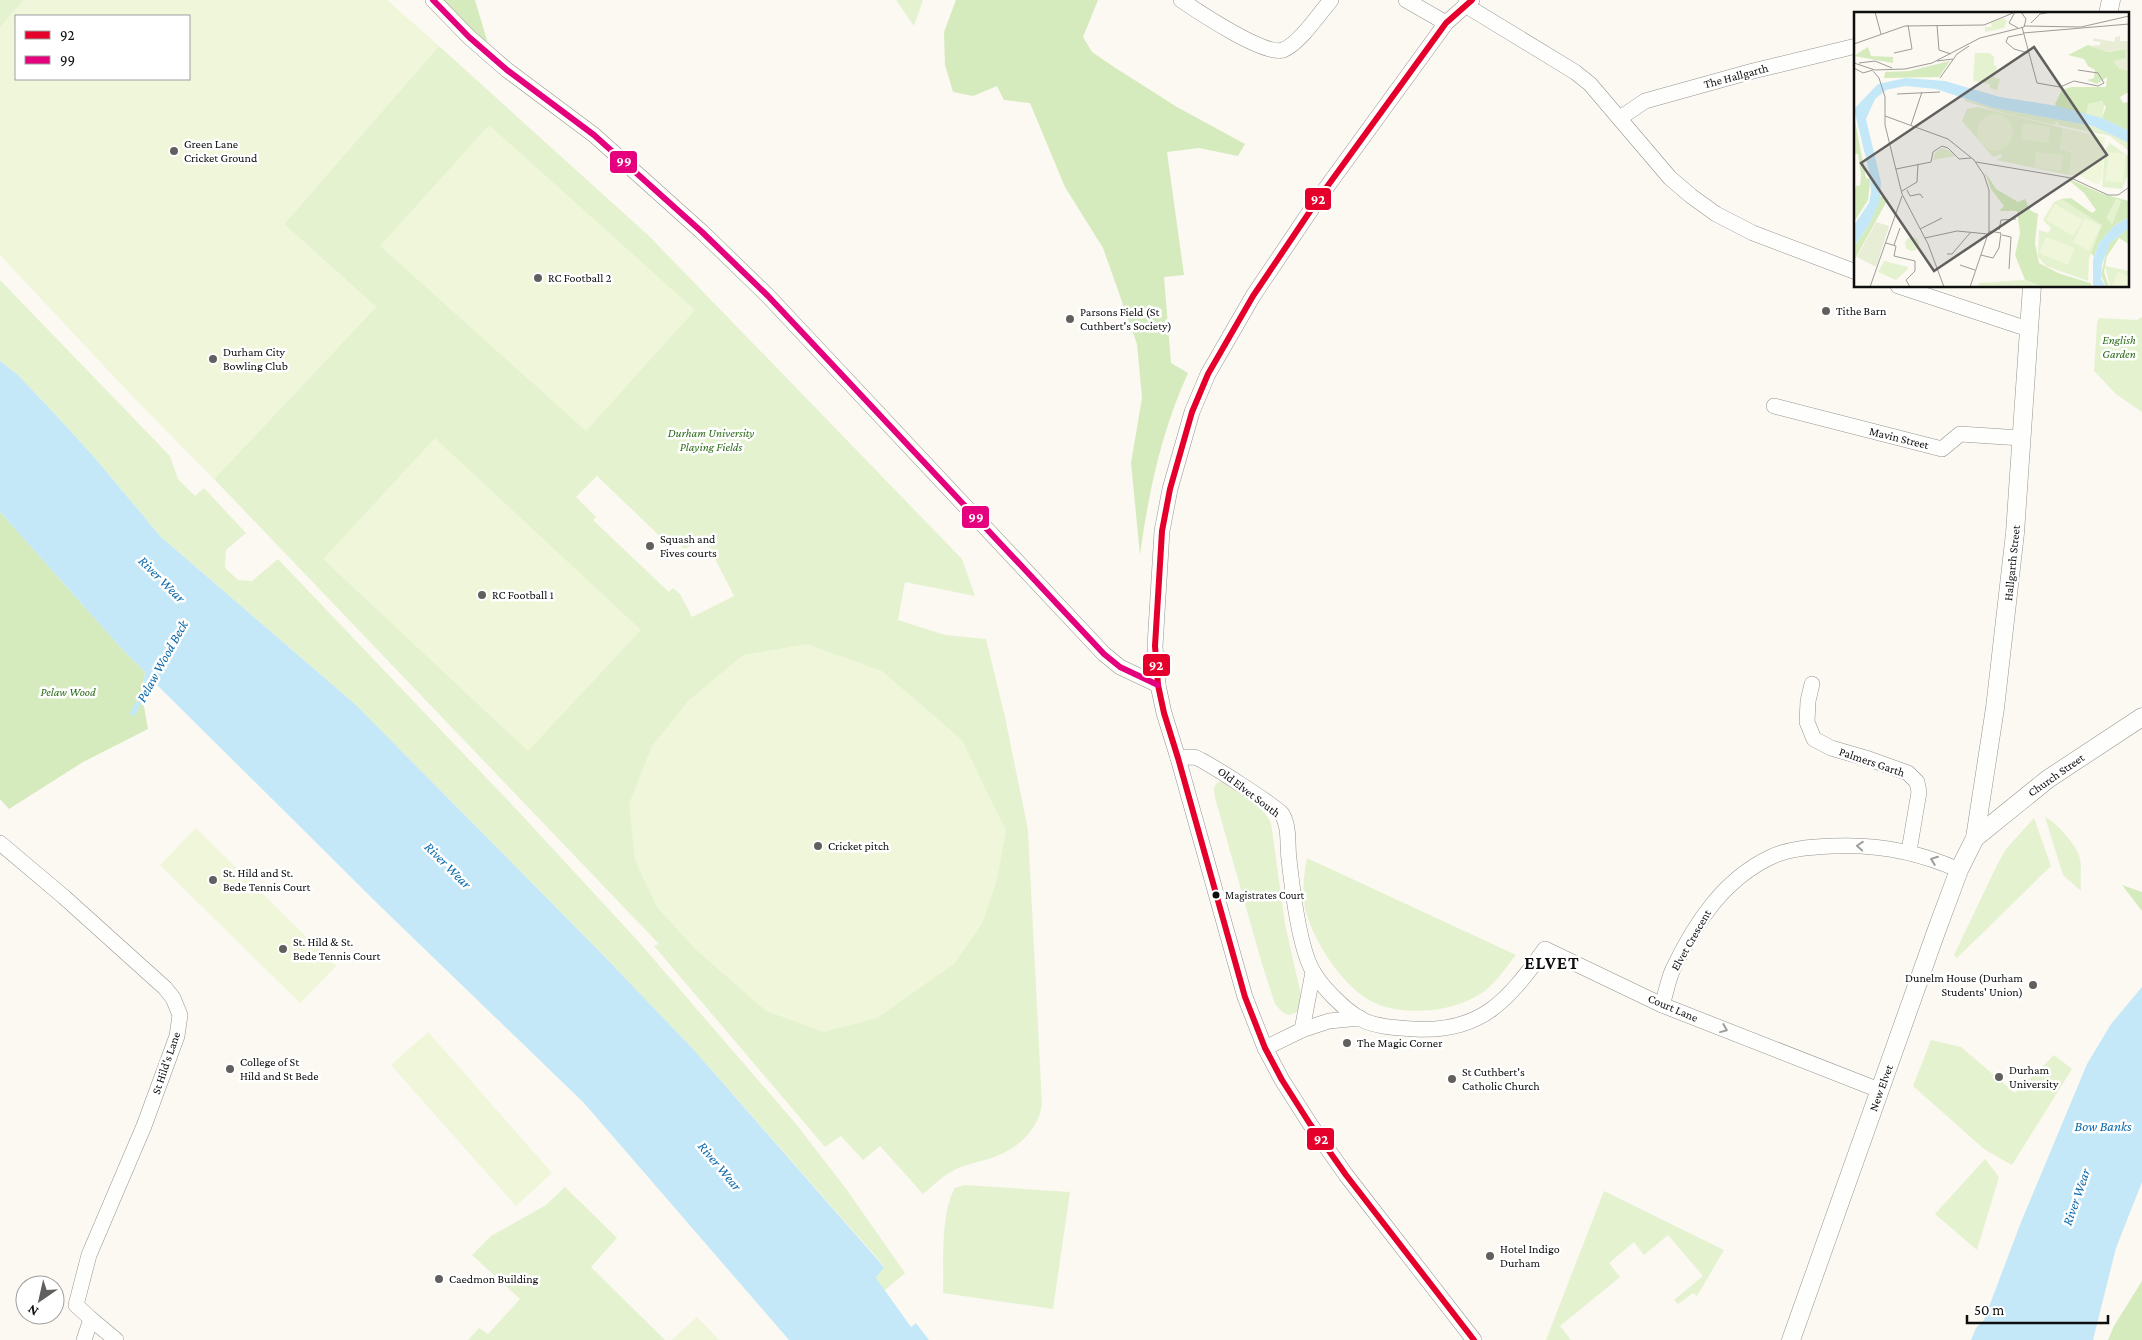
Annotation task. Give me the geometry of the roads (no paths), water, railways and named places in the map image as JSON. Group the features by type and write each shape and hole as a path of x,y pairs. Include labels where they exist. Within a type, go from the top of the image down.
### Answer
{"street":[{"path":"433,0 475,43 535,93 594,134 702,232 768,296 1104,654 1120,667 1158,685"},
{"path":"1181,0 1209,20 1267,48 1281,51 1291,46 1331,0"},
{"path":"1406,0 1446,23"},
{"path":"1474,1340 1346,1175 1305,1117 1265,1048 1245,998 1164,713 1158,685 1155,646 1162,531 1170,489 1192,412 1208,374 1253,296 1321,195 1446,23 1469,3 1575,72 1590,84 1670,178 1690,196 1716,214 1753,233 1854,271"},
{"name":"The Hallgarth","path":"1620,118 1645,101 1753,71 1854,46"},
{"path":"1904,288 2028,329"},
{"name":"Hallgarth Street","path":"1975,838 1995,708 2015,533 2032,288"},
{"name":"Mavin Street","path":"1774,406 1942,449 1960,434 2021,438"},
{"name":"Palmers Garth","path":"1812,684 1808,701 1807,722 1814,739 1831,748 1869,759 1908,774 1917,782 1919,792 1909,851"},
{"name":"Church Street","path":"1975,838 2048,779 2142,717"},
{"name":"Old Elvet South","path":"1178,758 1194,757 1212,765 1282,814 1288,831 1289,857 1302,941 1313,972 1328,990 1360,1018"},
{"name":"New Elvet","path":"1791,1340 1959,870 1975,838"},
{"name":"St Hild's Lane","path":"0,843 64,897 165,988 173,998 180,1015 177,1036 156,1093 89,1255 76,1305 91,1319"},
{"name":"Elvet Crescent","path":"1662,1005 1672,970 1706,911 1730,884 1745,871 1773,856 1810,847 1857,845 1909,851 1933,858 1959,870"},
{"name":"Court Lane","path":"1492,1011 1512,993 1545,949 1662,1005 1879,1090"},
{"path":"1302,1030 1313,972"},
{"name":"Old Elvet South","path":"1265,1048 1302,1030 1329,1021 1360,1018 1397,1028 1427,1029 1466,1023 1492,1011"},
{"path":"84,1340 91,1319 116,1340"}],"water":[{"name":"River Wear","path":"0,361 18,375 53,412 95,458 161,537 356,705 605,957 694,1050 884,1267 876,1278 911,1327 916,1323 929,1340 789,1340 584,1103 381,907 152,680 142,695 145,672 121,648 0,512"},
{"path":"2142,987 2142,1182 2116,1248 2093,1340 1971,1340 1976,1328 1984,1320 2021,1222 2087,1064 2111,1024"}],"waterway":[{"name":"Pelaw Wood Beck","path":"133,713 145,691"}],"place":[{"name":"Green Lane Cricket Ground","path":"174,151"},
{"name":"RC Football 2","path":"538,278"},
{"name":"Tithe Barn","path":"1826,311"},
{"name":"Parsons Field (St Cuthbert's Society)","path":"1070,319"},
{"name":"Durham City Bowling Club","path":"213,359"},
{"name":"Squash and Fives courts","path":"650,546"},
{"name":"RC Football 1","path":"482,595"},
{"name":"Cricket pitch","path":"818,846"},
{"name":"St. Hild and St. Bede Tennis Court","path":"213,880"},
{"name":"Magistrates Court","path":"1216,895"},
{"name":"St. Hild & St. Bede Tennis Court","path":"283,949"},
{"name":"Dunelm House (Durham Students' Union)","path":"2033,985"},
{"name":"The Magic Corner","path":"1347,1043"},
{"name":"College of St Hild and St Bede","path":"230,1069"},
{"name":"Durham University","path":"1999,1077"},
{"name":"St Cuthbert's Catholic Church","path":"1452,1079"},
{"name":"Hotel Indigo Durham","path":"1490,1256"},
{"name":"Caedmon Building","path":"439,1279"}],"district":[{"name":"ELVET","path":"1552,963"}],"park label":[{"name":"English Garden","path":"2119,347"},
{"name":"Durham University Playing Fields","path":"711,440"},
{"name":"Pelaw Wood","path":"68,692"}],"water label":[{"name":"Bow Banks","path":"2103,1126"}]}
